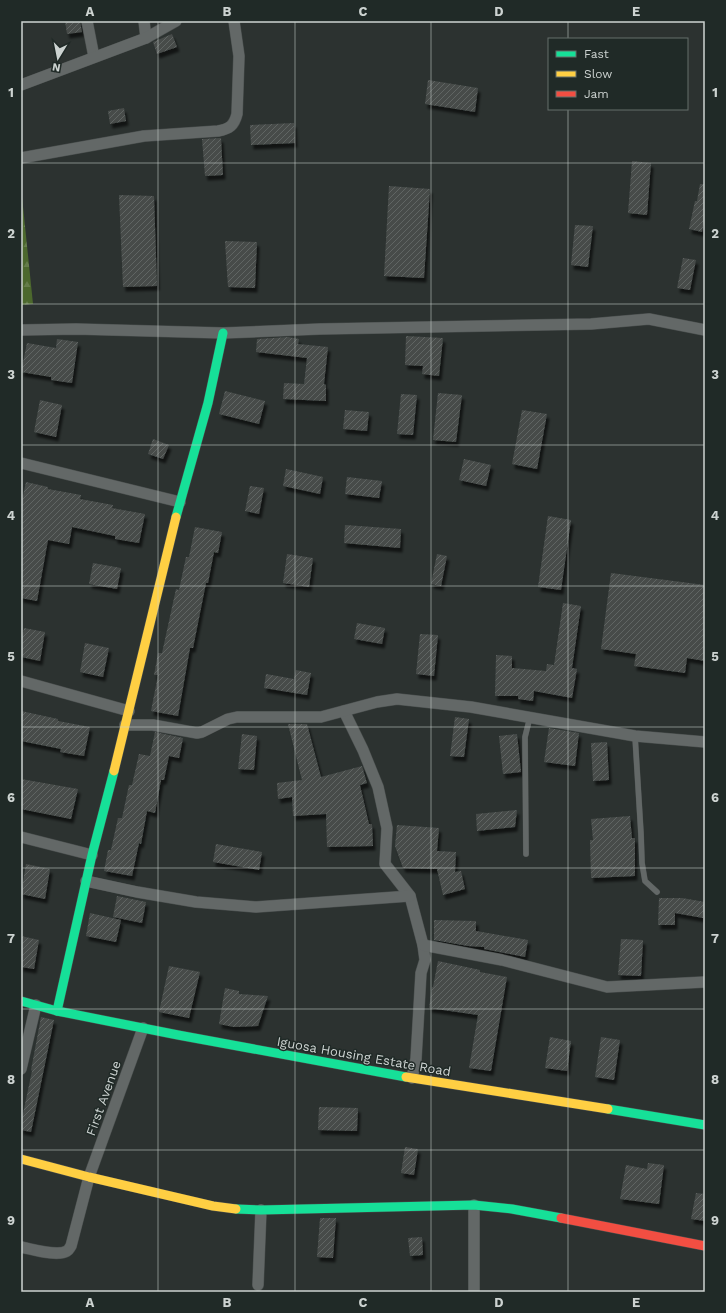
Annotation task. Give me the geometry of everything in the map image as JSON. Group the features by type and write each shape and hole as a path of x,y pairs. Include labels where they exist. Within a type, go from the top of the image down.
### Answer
{"street":[{"path":"87,21 94,57"},
{"path":"144,21 146,38"},
{"path":"21,85 146,38 176,21"},
{"path":"21,158 144,136 210,132 228,129 235,123 237,114 239,56 234,21"},
{"path":"21,330 76,329 223,333 328,329 591,324 649,319 705,330"},
{"path":"57,1011 92,855 126,725 180,502 208,404 223,333"},
{"path":"21,464 180,502"},
{"path":"21,681 129,710"},
{"path":"126,725 153,725 197,733 228,719 237,717 321,717 397,698 471,707 635,736 705,742"},
{"path":"344,711 363,750 378,787 388,828 385,864 410,896 423,945 425,960 421,973 416,1059 412,1078"},
{"path":"21,837 92,855"},
{"path":"86,881 137,892 196,902 256,907 410,896"},
{"path":"423,945 502,960 607,987 705,982"},
{"name":"Iguosa Housing Estate Road","path":"21,1002 57,1011 143,1028 412,1078 705,1125"},
{"path":"21,1069 36,1005"},
{"name":"First Avenue","path":"21,1247 60,1253 67,1251 71,1246 89,1177 143,1028"},
{"path":"21,1159 89,1177 213,1206 234,1209 261,1210 474,1205 512,1209 705,1246"},
{"path":"474,1205 474,1292"},
{"path":"258,1286 261,1210"}],"lane":[{"path":"526,854 526,737 530,717"},
{"path":"635,736 642,863 645,881 657,892"}],"green space":[{"path":"21,197 33,304 21,305"}],"building":[{"path":"65,21 80,21 82,32 67,34"},
{"path":"172,34 177,47 157,54 153,42"},
{"path":"428,80 478,88 475,112 425,104"},
{"path":"124,108 126,121 110,124 108,111"},
{"path":"294,123 295,143 251,145 250,125"},
{"path":"221,138 223,175 205,176 202,139"},
{"path":"632,161 651,163 647,215 628,213"},
{"path":"700,184 705,184 705,216 702,232 689,229"},
{"path":"389,186 430,189 424,278 384,276"},
{"path":"119,195 154,196 157,286 123,287"},
{"path":"575,225 593,226 588,267 571,265"},
{"path":"225,241 257,242 255,288 228,287"},
{"path":"683,258 696,260 690,290 677,288"},
{"path":"406,336 443,338 439,376 422,374 423,366 405,365"},
{"path":"288,337 299,339 298,344 328,347 324,384 326,385 326,401 283,399 284,383 304,384 307,358 256,352 257,339"},
{"path":"57,339 78,342 72,383 51,380 51,377 21,372 27,343 56,348"},
{"path":"225,391 265,401 259,424 219,414"},
{"path":"438,393 462,395 456,442 433,440"},
{"path":"401,394 417,395 413,435 397,434"},
{"path":"40,400 62,405 56,437 34,432"},
{"path":"345,410 369,412 367,431 343,429"},
{"path":"522,410 547,414 537,469 512,464"},
{"path":"153,439 169,445 163,459 148,454"},
{"path":"464,459 491,465 486,486 459,480"},
{"path":"286,469 323,477 320,494 283,486"},
{"path":"347,477 382,481 379,498 345,494"},
{"path":"26,482 48,487 48,489 81,495 80,499 113,505 112,508 145,514 139,543 115,539 115,536 72,527 69,544 48,540 37,601 21,598 21,505"},
{"path":"250,486 264,488 259,514 245,511"},
{"path":"548,516 571,520 561,590 538,587"},
{"path":"345,525 401,529 400,548 344,543"},
{"path":"195,527 222,532 218,553 214,552 208,583 206,583 193,648 190,648 178,716 151,711 158,675 154,675 158,653 162,653 176,589 179,590 186,557 189,557"},
{"path":"287,554 313,558 309,587 283,583"},
{"path":"437,554 447,556 441,586 431,584"},
{"path":"93,563 121,568 117,589 89,584"},
{"path":"611,573 705,585 705,661 687,658 685,673 634,666 636,654 601,649"},
{"path":"563,603 581,606 572,668 577,669 572,698 534,691 533,701 518,699 518,696 495,696 496,655 512,656 512,668 546,671 547,664 554,665"},
{"path":"357,623 385,628 382,644 354,639"},
{"path":"24,628 45,632 40,661 21,657 21,643"},
{"path":"420,634 438,635 434,676 416,674"},
{"path":"85,643 109,648 103,677 80,672"},
{"path":"296,670 311,673 307,695 264,688 266,674 294,679"},
{"path":"21,711 58,719 58,721 90,727 84,756 60,752 61,749 21,741"},
{"path":"455,717 469,719 464,757 450,756"},
{"path":"288,724 307,724 321,777 362,766 367,783 360,785 369,824 372,824 373,846 327,847 326,814 293,816 292,797 278,799 277,783 302,780"},
{"path":"549,728 579,733 575,766 544,762"},
{"path":"155,732 183,738 179,758 169,756 164,780 161,780 155,813 147,811 141,844 139,843 132,876 104,871 108,850 111,850 118,818 122,818 129,785 132,785 139,754 150,756"},
{"path":"242,734 257,736 254,770 238,769"},
{"path":"517,734 521,772 503,774 499,736"},
{"path":"607,742 609,780 593,781 591,743"},
{"path":"21,779 78,789 71,819 21,809"},
{"path":"517,810 515,827 477,831 476,814"},
{"path":"630,816 632,838 635,838 635,876 591,878 590,840 593,840 591,819"},
{"path":"397,825 439,828 437,851 456,852 455,872 461,871 465,889 443,895 437,869 403,868 395,846"},
{"path":"216,844 262,852 259,870 213,862"},
{"path":"26,864 50,869 45,899 21,894"},
{"path":"117,896 146,902 142,923 113,917"},
{"path":"659,898 682,898 705,902 703,918 675,913 675,925 658,925"},
{"path":"90,913 121,920 116,942 86,936"},
{"path":"434,920 476,921 476,931 528,940 525,957 484,949 484,947 468,946 434,940"},
{"path":"21,936 39,940 34,969 21,967"},
{"path":"621,939 643,940 641,976 618,975"},
{"path":"438,961 480,970 480,972 507,977 491,1071 469,1068 478,1015 429,1008"},
{"path":"169,966 200,972 189,1018 159,1012"},
{"path":"225,988 239,991 239,994 268,996 258,1026 234,1027 219,1024"},
{"path":"41,1017 54,1020 31,1132 21,1130 21,1123"},
{"path":"550,1037 571,1041 567,1071 545,1068"},
{"path":"601,1037 620,1040 614,1080 595,1077"},
{"path":"319,1107 358,1108 357,1131 318,1130"},
{"path":"405,1147 418,1149 414,1175 401,1173"},
{"path":"648,1163 664,1165 659,1204 620,1199 626,1165 647,1169"},
{"path":"696,1193 705,1194 705,1221 691,1219"},
{"path":"320,1218 336,1218 333,1258 317,1257"},
{"path":"422,1237 423,1255 410,1256 408,1238"}],"traffic: fast":[{"path":"176,517 208,403 223,333"},
{"path":"57,1011 92,855 114,771"},
{"path":"21,1001 57,1011 178,1035 406,1077"},
{"path":"608,1109 705,1125"},
{"path":"236,1209 261,1210 474,1205 512,1209 561,1218"}],"traffic: slow":[{"path":"114,771 176,517"},
{"path":"406,1077 608,1109"},
{"path":"21,1159 89,1177 213,1206 236,1209"}],"traffic: jam":[{"path":"561,1218 705,1246"}]}
